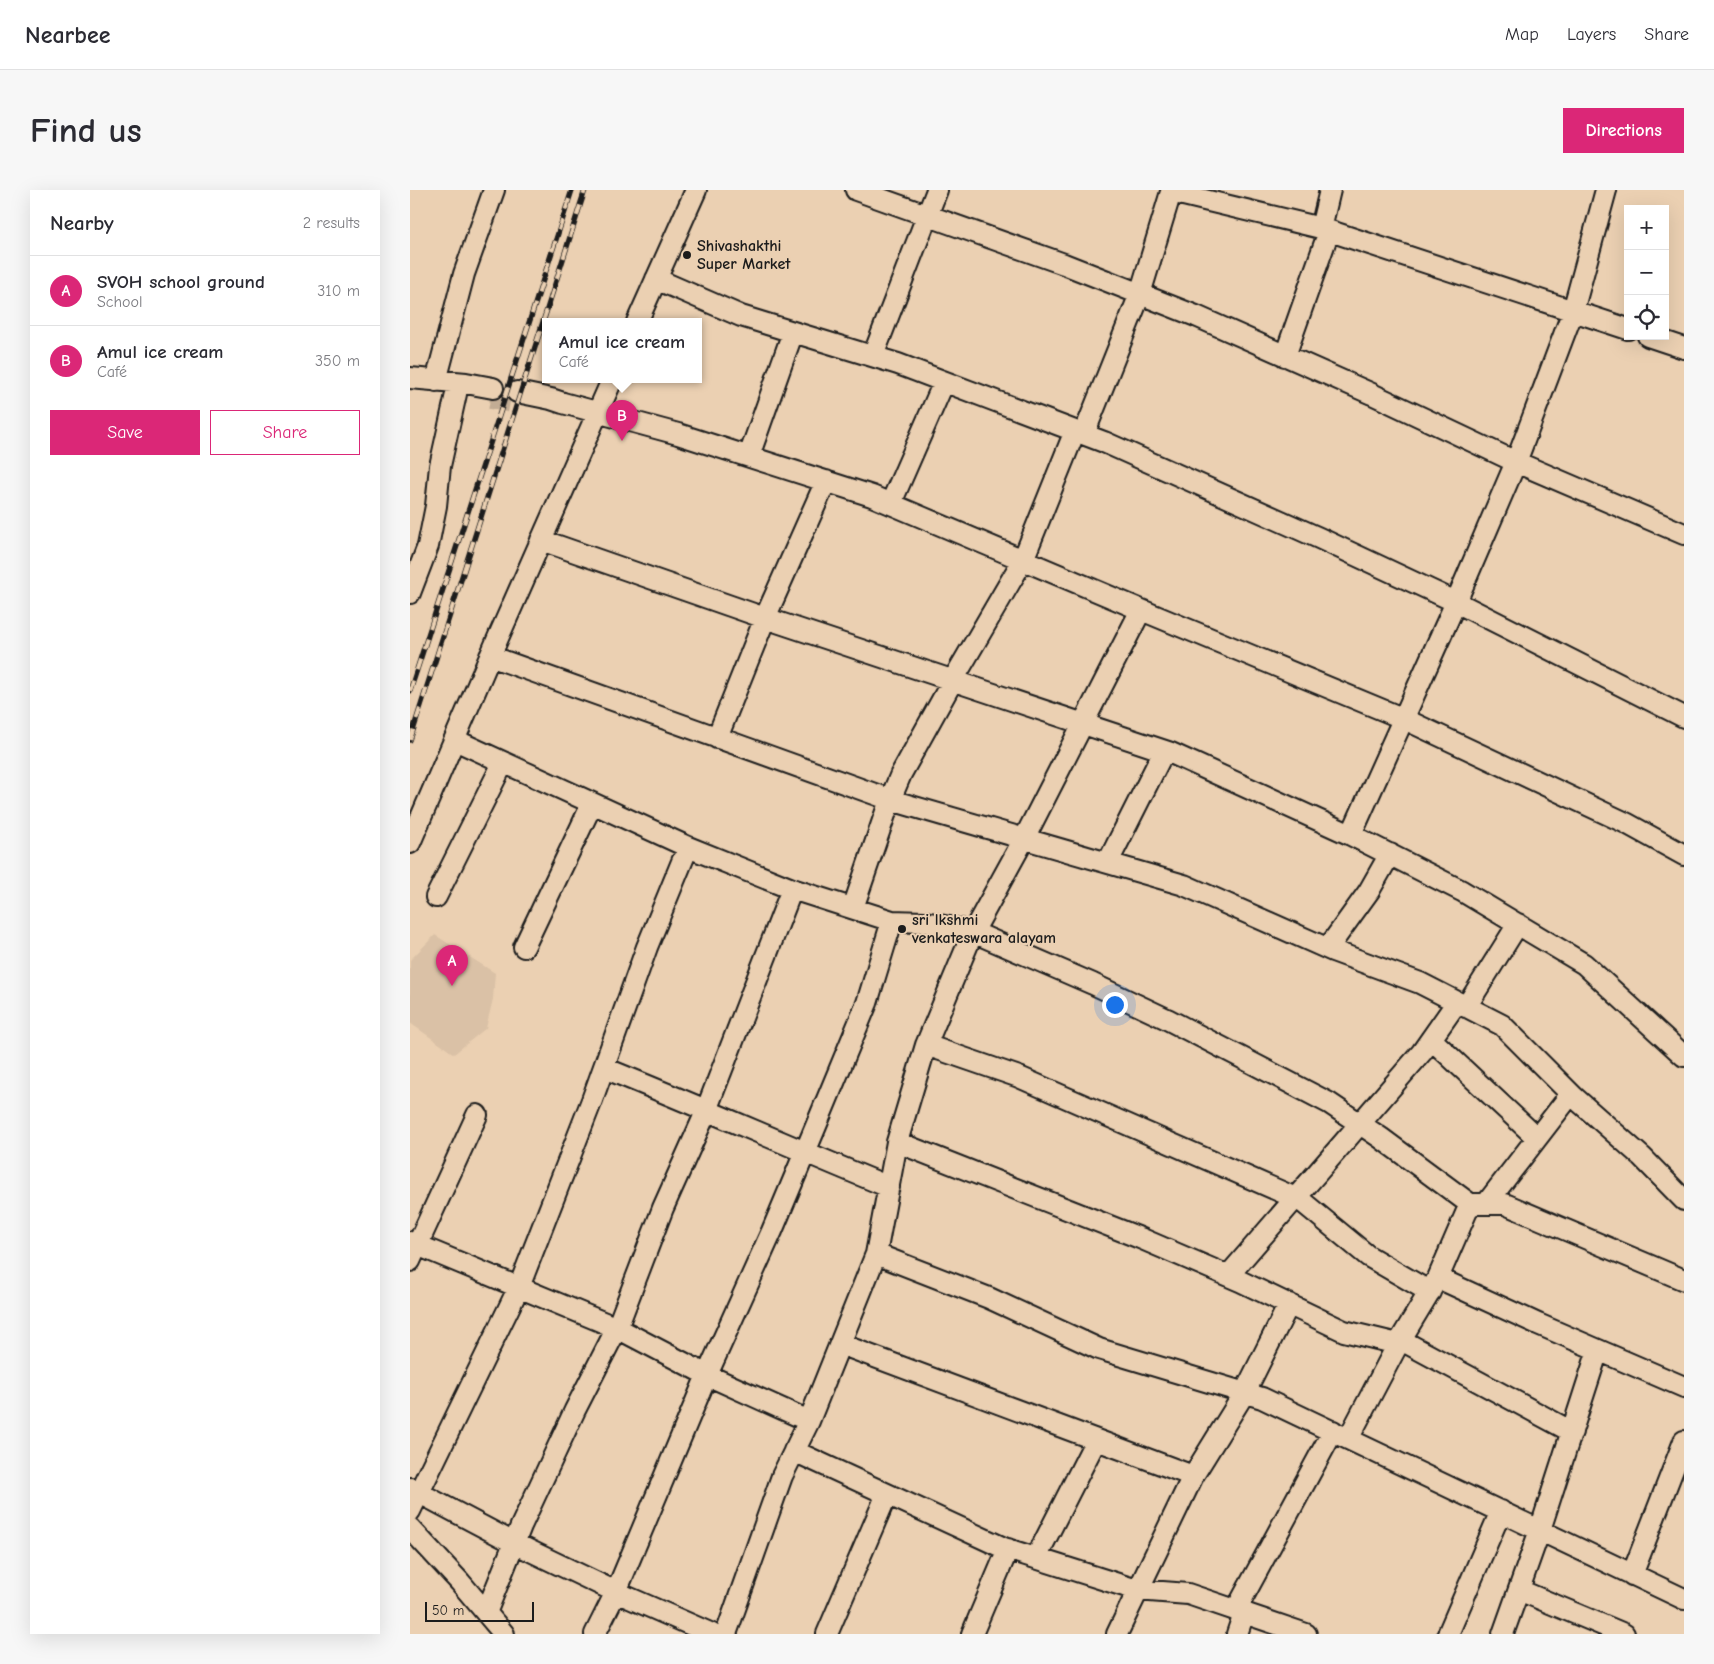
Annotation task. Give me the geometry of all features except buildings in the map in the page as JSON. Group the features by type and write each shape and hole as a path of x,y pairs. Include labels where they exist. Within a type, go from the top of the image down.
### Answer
{"street":[{"path":"436,381 464,274 494,190"},
{"path":"639,318 696,190"},
{"path":"856,190 1064,264 1196,316 1372,394 1516,462 1684,534"},
{"path":"873,356 929,215 937,190"},
{"path":"1286,356 1325,229 1330,190"},
{"path":"1351,835 1402,718 1456,602 1516,462 1573,311 1606,190"},
{"path":"852,908 901,774 1023,560 1140,294 1171,191 1325,229 1624,328"},
{"path":"656,279 741,316 873,356 1079,432 1319,538 1456,602 1684,716"},
{"path":"749,456 793,332"},
{"path":"1660,340 1684,348"},
{"path":"410,378 466,383 492,393 456,394 410,389"},
{"path":"891,503 944,382"},
{"path":"410,843 611,383"},
{"path":"412,582 428,546 436,506 440,466 456,394"},
{"path":"516,397 539,407 563,403 678,434 891,503 1402,718 1626,823 1684,855"},
{"path":"717,738 766,618 826,481"},
{"path":"541,540 766,618 1164,751 1351,835 1462,891 1584,964 1684,1056"},
{"path":"726,1634 782,1476 809,1421 876,1254 898,1142 926,1045 973,932 1084,724 1142,610"},
{"path":"490,656 890,800 1184,884 1328,948 1420,983 1502,1025 1571,1094 1642,1157 1684,1200"},
{"path":"455,740 688,847 792,889 892,921 925,922 973,932 1093,984 1167,1019 1329,1103 1478,1204 1505,1204 1684,1280"},
{"path":"1108,862 1164,751"},
{"path":"436,897 503,763"},
{"path":"524,947 592,804"},
{"path":"410,1511 414,1490 519,1287 604,1068 647,947 688,847"},
{"path":"1328,948 1369,890 1390,854"},
{"path":"486,1613 514,1543 575,1410 617,1328 663,1208 706,1109 792,889"},
{"path":"595,1634 616,1592 707,1375 805,1153 867,1003 892,921"},
{"path":"1228,1276 1462,1004 1518,924"},
{"path":"1431,1039 1537,1138"},
{"path":"926,1045 1019,1077 1296,1198 1368,1256 1434,1285 1538,1324 1684,1387"},
{"path":"604,1068 889,1187"},
{"path":"1237,1634 1240,1611 1340,1435 1434,1285 1478,1204 1537,1138 1571,1094"},
{"path":"477,1115 412,1250 519,1287 617,1328 707,1375 809,1421"},
{"path":"898,1142 1140,1238 1228,1276 1344,1331 1399,1342 1572,1432"},
{"path":"876,1254 988,1298 1099,1349 1262,1398 1684,1599"},
{"path":"1117,1634 1193,1476 1245,1392 1289,1304"},
{"path":"840,1344 1193,1476"},
{"path":"1503,1634 1540,1530 1598,1350"},
{"path":"1036,1558 1096,1440"},
{"path":"1632,1575 1684,1441"},
{"path":"794,1451 1008,1549 1137,1590 1188,1594 1306,1634"},
{"path":"414,1490 514,1543 616,1592 712,1634"},
{"path":"827,1634 887,1494"},
{"path":"1448,1634 1501,1511"},
{"path":"410,1528 460,1582 504,1634"},
{"path":"972,1634 1008,1549"},
{"path":"1519,1590 1624,1634"}],"shaded area":[{"path":"435,935 495,973 493,999 486,1028 454,1054 410,1023 410,960"}],"tunnel":[{"path":"490,399 514,403"}],"railway":[{"path":"410,691 572,190"},
{"path":"544,318 585,190"},
{"path":"410,740 542,325"}],"place":[{"name":"Shivashakthi Super Market","path":"687,255"},
{"name":"Amul ice cream","path":"622,441"},
{"name":"sri lkshmi venkateswara alayam","path":"902,929"},
{"name":"SVOH school ground","path":"452,986"}]}
